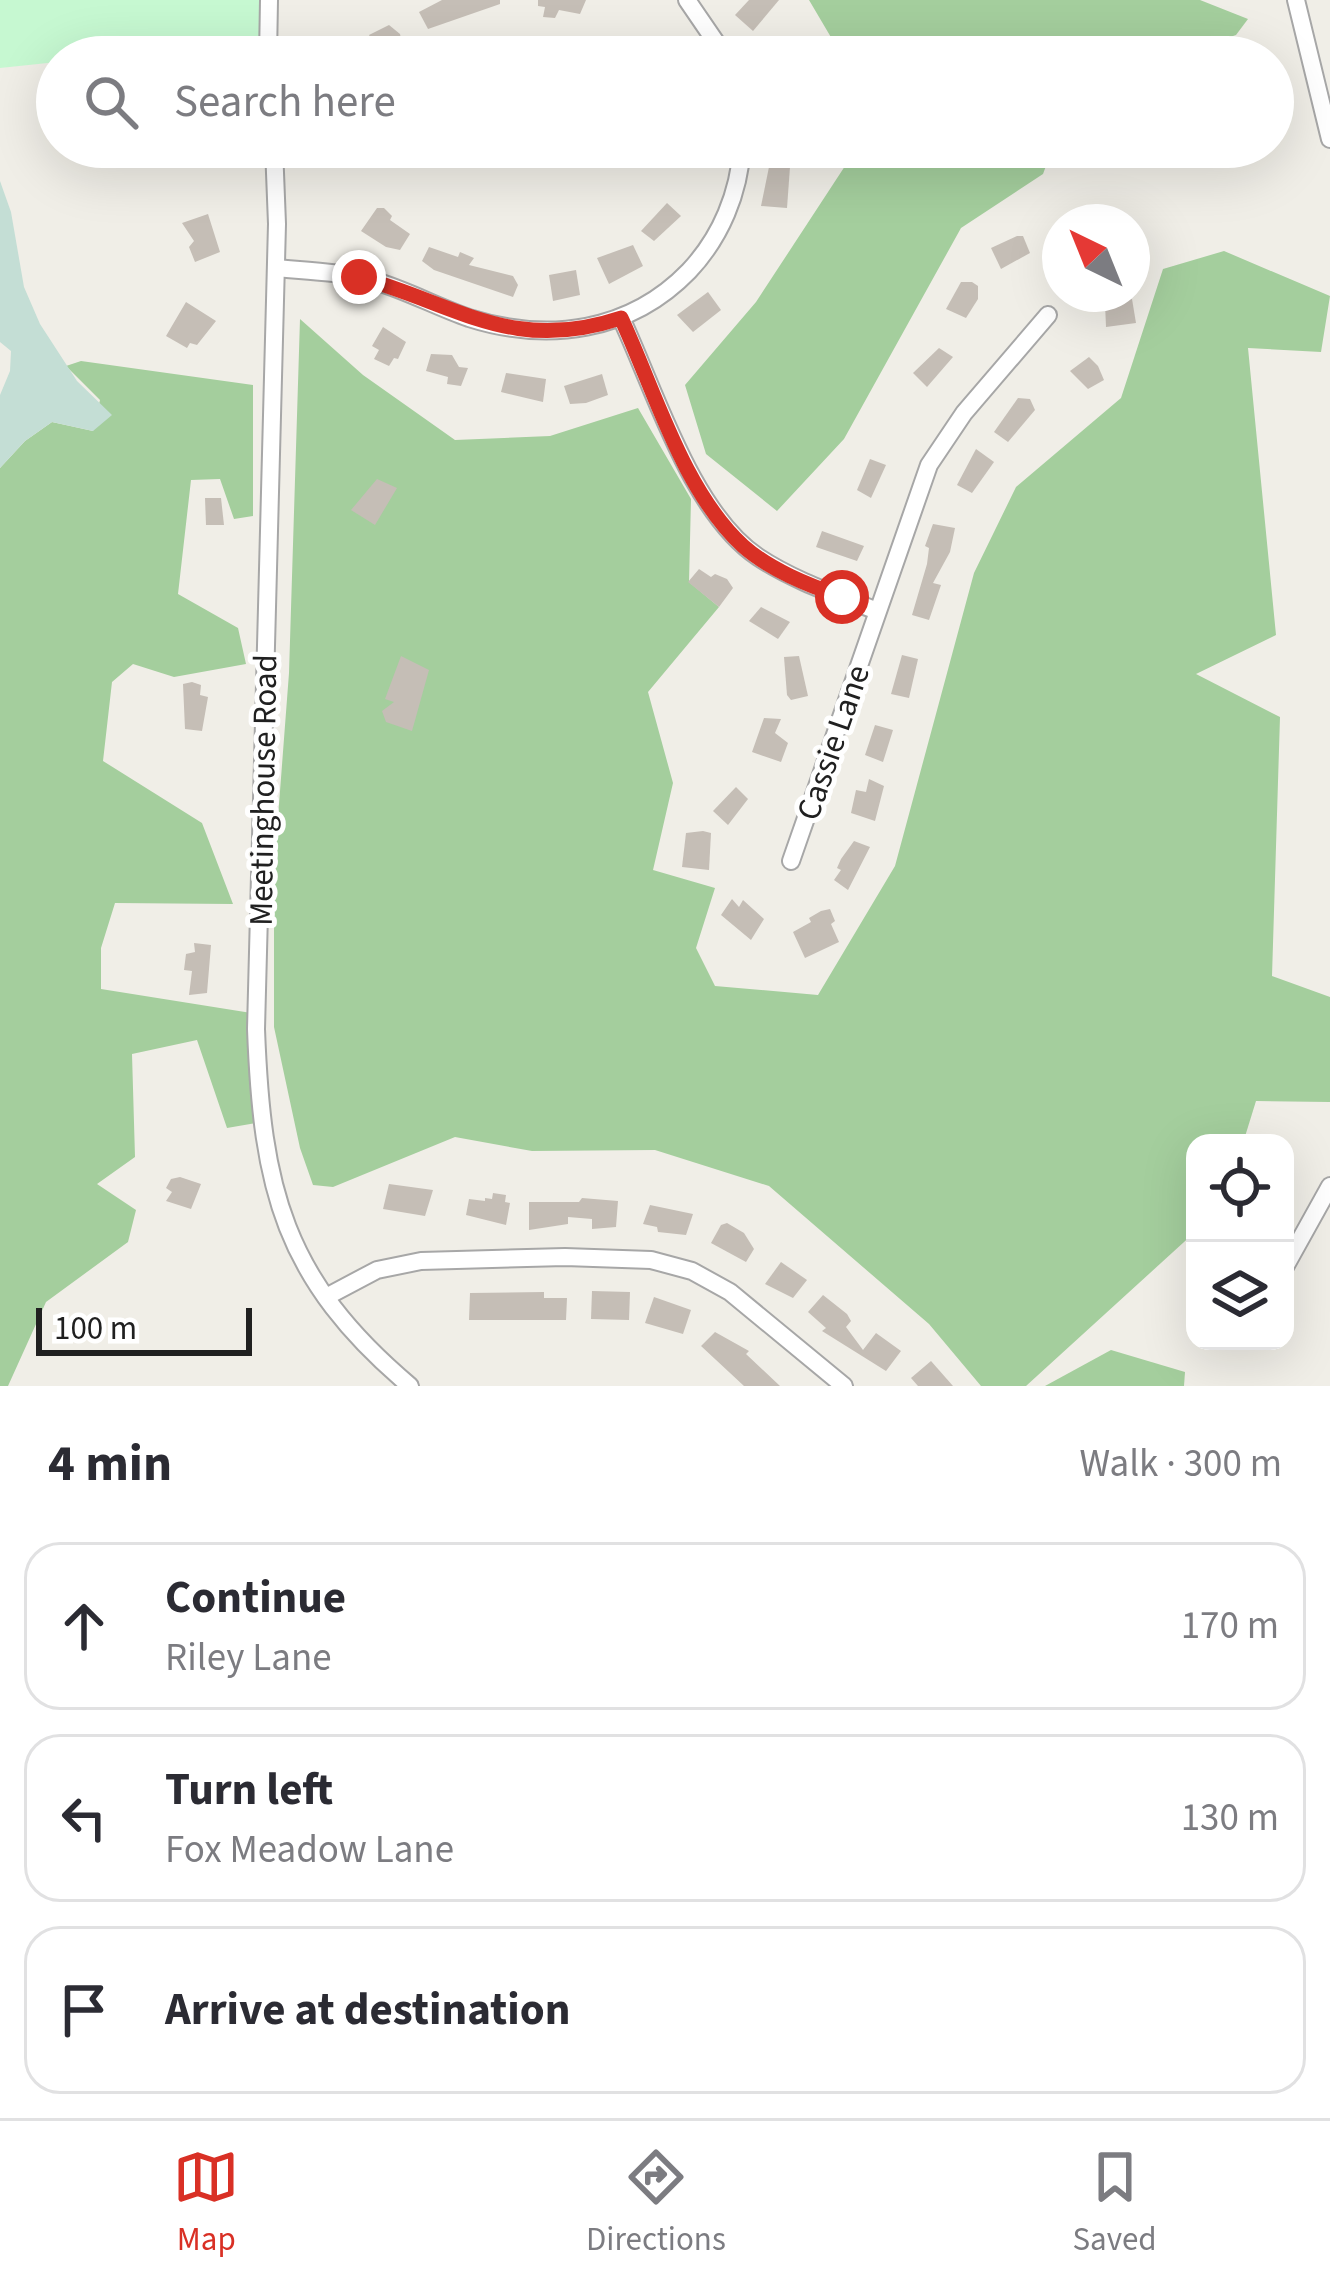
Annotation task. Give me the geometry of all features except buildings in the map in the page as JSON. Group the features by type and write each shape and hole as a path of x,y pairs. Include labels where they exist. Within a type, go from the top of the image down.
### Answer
{"street":[{"path":"268,36 269,0"},
{"path":"687,0 713,36"},
{"path":"1297,0 1330,139"},
{"name":"Meetinghouse Road","path":"274,168 276,268 256,1014 266,1155 282,1219 326,1297 410,1386"},
{"path":"276,268 359,277 514,330 568,331 621,318 662,294 697,262 732,200 738,168"},
{"name":"Cassie Lane","path":"791,861 918,493 944,440 1048,315"},
{"path":"621,318 685,462 719,520 757,556 786,574 877,611"},
{"path":"1294,1254 1326,1207 1330,1186"},
{"path":"326,1297 377,1270 421,1261 651,1260 692,1271 730,1292 844,1386"}],"green space":[{"path":"0,0 259,0 259,36 36,36 36,64 0,68"},
{"path":"809,0 1200,0 1248,19 1233,36 830,36"},
{"path":"844,168 1045,168 961,228 844,439 777,511 706,454 685,385 756,302"},
{"path":"1224,251 1330,296 1321,352 1248,348 1276,635 1196,674 1280,717 1272,976 1330,997 1330,1102 1256,1101 1246,1134 1186,1134 1186,1240 1026,1386 981,1386 929,1324 769,1186 655,1150 532,1151 455,1137 333,1187 313,1185 300,1148 274,1027 274,870 289,673 300,319 363,375 455,440 550,436 638,408 691,499 689,582 719,607 648,692 673,783 653,870 715,888 696,948 715,986 818,995 895,866 974,573 1016,487 1121,398 1163,269"},
{"path":"81,361 253,385 253,516 234,519 220,479 191,480 178,594 238,628 246,664 174,677 133,664 112,682 103,761 202,823 233,904 115,903 101,948 101,989 257,1014 262,1122 227,1128 197,1040 132,1054 135,1157 97,1184 136,1210 128,1242 46,1302 8,1386 0,1386 0,468 25,441 52,422 93,431 100,400 66,366"},
{"path":"1111,1350 1185,1372 1184,1386 1045,1386"}],"shaded area":[{"path":"0,181 11,212 24,287 40,324 77,381 112,415 93,431 52,422 25,441 0,468 0,395 10,371 11,351 0,342"}],"route":[{"path":"359,277 514,330 568,331 621,318 685,462 719,520 757,556 786,574 842,597"}]}
